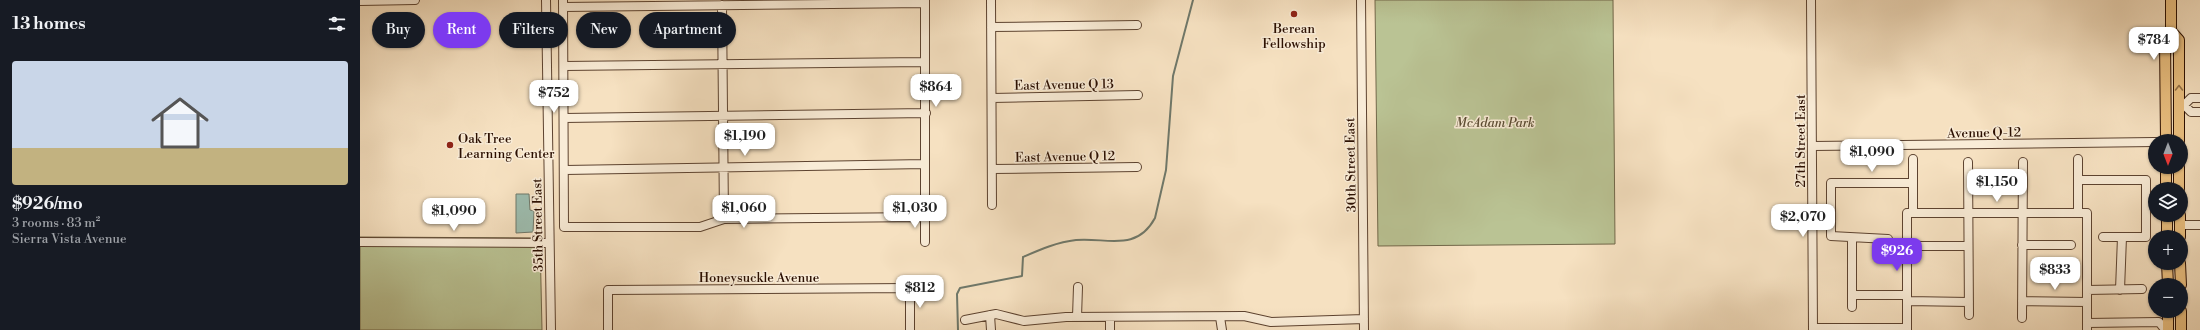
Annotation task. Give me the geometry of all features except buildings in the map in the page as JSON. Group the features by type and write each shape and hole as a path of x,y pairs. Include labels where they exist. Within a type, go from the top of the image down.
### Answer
{"main road":[{"path":"2166,134 2165,41 2171,31 2170,0"},
{"path":"2171,31 2179,40 2181,105 2179,134"},
{"path":"2165,328 2167,318"}],"street":[{"path":"360,1 415,0"},
{"name":"35th Street East","path":"546,0 551,330"},
{"path":"991,0 992,205"},
{"name":"30th Street East","path":"1361,0 1364,330"},
{"name":"27th Street East","path":"1811,0 1813,329"},
{"path":"925,216 724,219 700,227 564,227 565,170 563,3 722,4 925,2 924,62 926,113 925,242"},
{"path":"722,4 724,219"},
{"path":"991,27 1137,25"},
{"path":"564,66 924,62"},
{"name":"East Avenue Q 13","path":"992,98 1138,95"},
{"path":"2200,98 2191,98 2181,105 2191,112 2200,112"},
{"path":"564,118 926,113"},
{"name":"Avenue Q-12","path":"1813,146 2148,142"},
{"path":"1813,329 1907,329 1913,158"},
{"path":"2078,158 2078,213"},
{"path":"1968,162 1969,316"},
{"path":"2022,318 2023,162"},
{"path":"565,170 925,164"},
{"name":"East Avenue Q 12","path":"992,169 1138,167"},
{"path":"2078,180 2146,180 2146,237 2103,237"},
{"path":"1888,239 1831,236 1831,183 1912,183"},
{"path":"1910,213 2087,213 2087,326 2159,322 2165,328 2181,328"},
{"path":"2188,222 2200,225"},
{"path":"2120,290 2122,237"},
{"path":"1852,238 1852,307"},
{"path":"360,242 549,243"},
{"path":"2022,245 2071,245"},
{"path":"1921,246 1968,246"},
{"path":"1078,287 1078,317"},
{"name":"Honeysuckle Avenue","path":"608,330 608,290 910,288 910,330"},
{"path":"2087,290 2142,290"},
{"path":"1852,295 1969,302"},
{"path":"2022,301 2087,302"},
{"path":"965,320 996,314 1024,321 1078,317 1244,316 1271,322 1364,319"},
{"path":"990,315 990,330"},
{"path":"1220,317 1222,330"},
{"path":"1110,318 1110,330"}],"green space":[{"name":"McAdam Park","path":"1375,0 1613,0 1615,244 1378,246"},
{"path":"360,237 540,238 542,330 360,330"}],"shaded area":[{"path":"516,194 529,194 530,210 534,211 533,232 516,233"}],"waterway":[{"path":"958,330 957,294 960,288 1022,276 1023,257 1055,244 1076,240 1130,240 1139,236 1147,229 1155,218 1166,170 1173,76 1193,0"}],"place":[{"name":"Berean Fellowship","path":"1294,14"},
{"name":"Oak Tree Learning Center","path":"450,145"}]}
